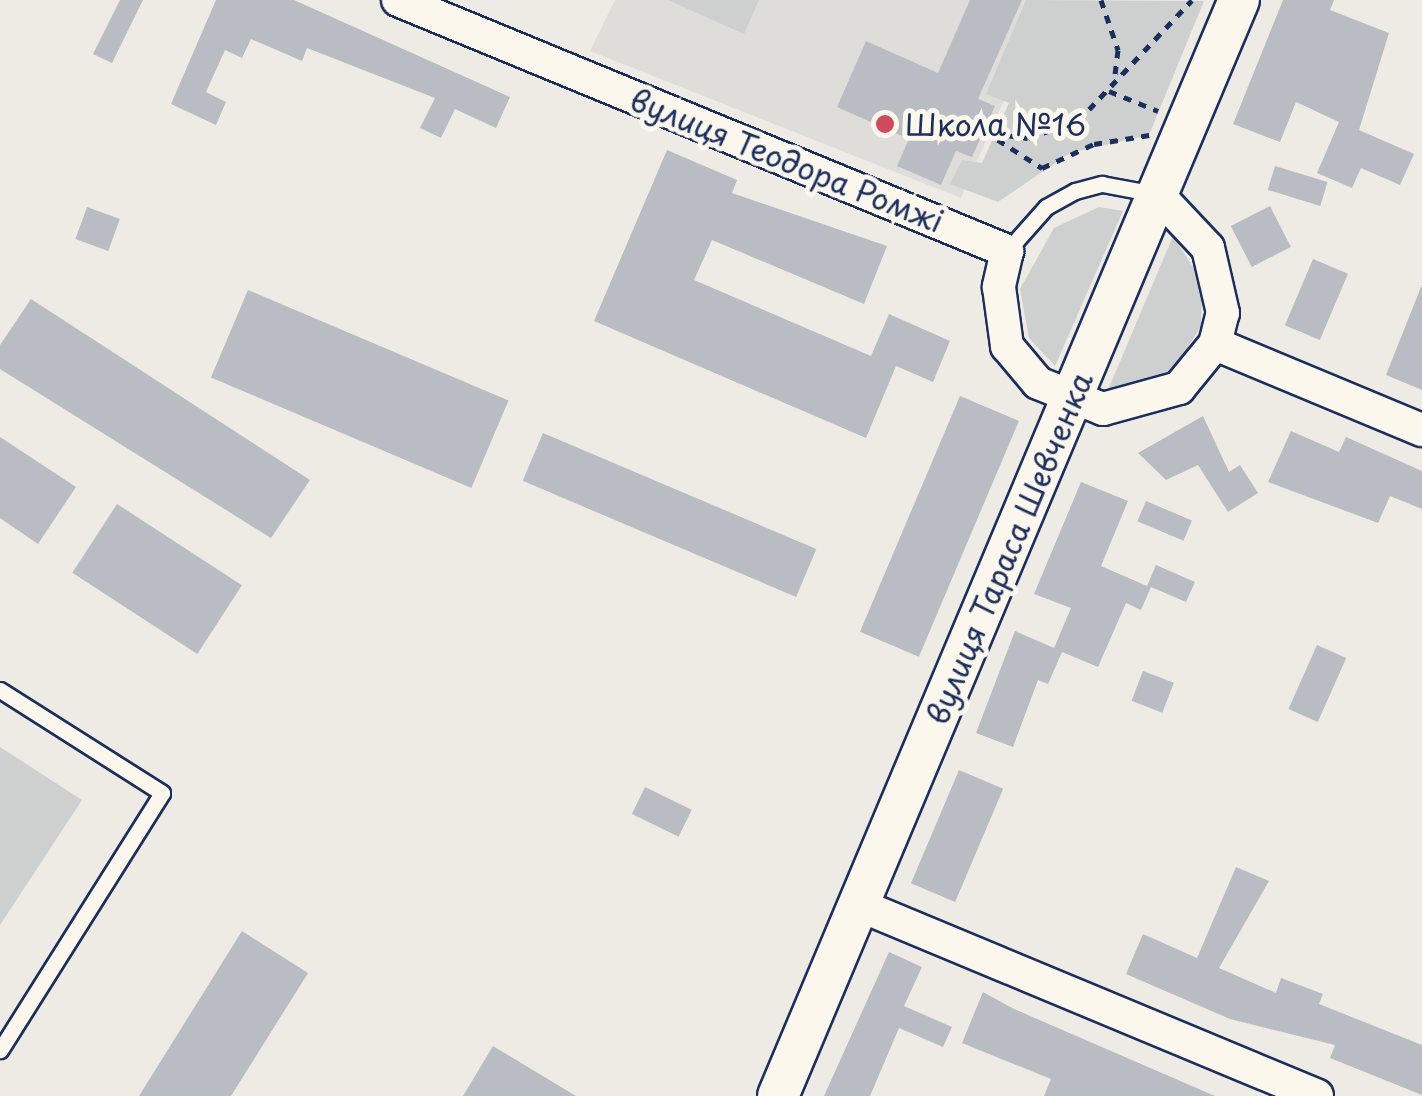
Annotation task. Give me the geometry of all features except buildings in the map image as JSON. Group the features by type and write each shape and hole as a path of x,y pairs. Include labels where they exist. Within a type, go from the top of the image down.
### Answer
{"street":[{"name":"вулиця Теодора Ромжі","path":"398,0 1007,251"},
{"name":"вулиця Тараса Шевченка","path":"778,1096 1160,196 1239,0"},
{"path":"1007,251 999,305 1006,346 1038,382 1071,400 1103,409 1155,400 1179,388 1215,344 1223,312 1208,248 1160,196"},
{"path":"1215,344 1422,430"},
{"path":"858,905 1317,1096"}],"lane":[{"path":"1007,251 1046,207 1075,190 1102,184 1160,196"},
{"path":"0,690 162,793 0,1050"}],"path":[{"path":"1100,0 1118,50 1113,85"},
{"path":"1166,92 1148,135 1094,144 1042,168 984,131 1051,134 1113,85 1192,0"},
{"path":"1196,19 1204,0"}],"shaded area":[{"name":"Школа №16","path":"615,0 1048,0 961,198 590,51"},
{"path":"668,0 759,0 744,34"},
{"path":"1026,0 1204,1 1149,135 1070,153 998,202 950,184 962,160 982,163 1009,103 986,94"},
{"path":"1099,207 1123,211 1055,366 1029,338 1020,289 1054,228"},
{"path":"1173,236 1202,281 1201,326 1177,365 1152,382 1108,390"},
{"path":"0,747 82,800 0,925"}],"place":[{"name":"Школа №16","path":"885,124"}]}
